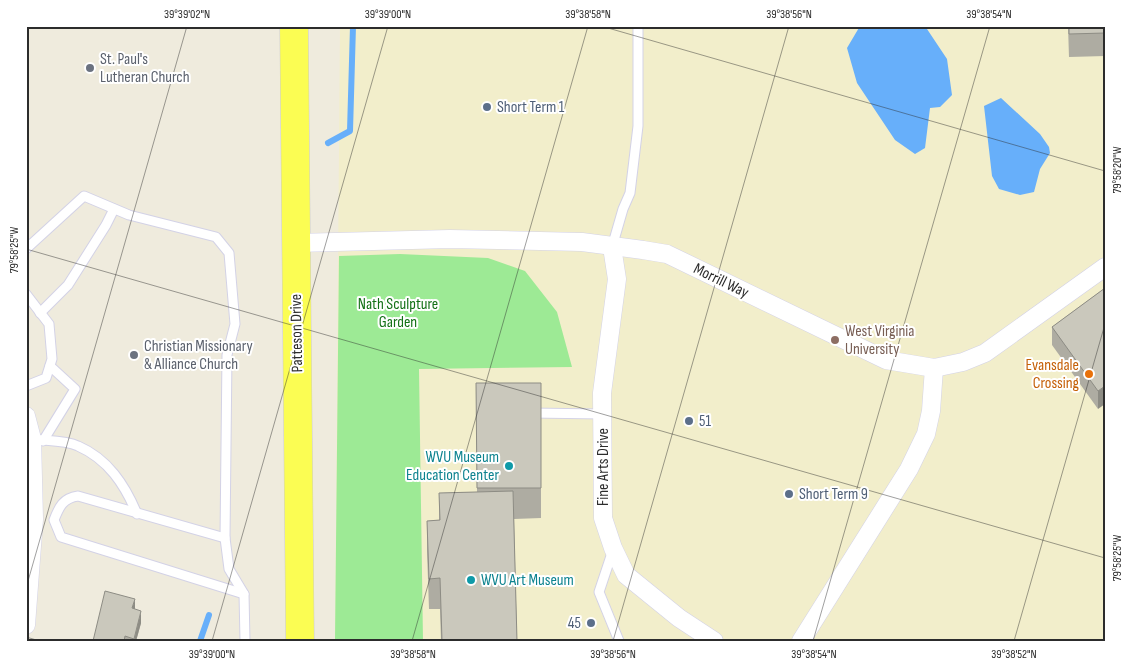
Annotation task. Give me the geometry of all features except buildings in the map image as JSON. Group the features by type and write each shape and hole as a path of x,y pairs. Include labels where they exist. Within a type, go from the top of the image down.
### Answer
{"main road":[{"name":"Patteson Drive","path":"294,26 300,641"}],"street":[{"name":"Morrill Way","path":"296,243 450,239 582,242 667,254 886,360 934,368 963,362 985,353 1105,267"},
{"name":"Fine Arts Drive","path":"612,246 617,279 606,348 602,394 603,518 613,548 626,575 647,593 714,641"},
{"path":"801,641 909,469 926,434 932,411 934,368"},
{"path":"26,416 37,440 34,519 26,625"}],"lane":[{"path":"612,246 630,193 638,126 638,26"},
{"path":"26,249 84,196 130,215 216,237 229,253 235,324 227,354 224,538 229,569 244,594 244,641"},
{"path":"40,313 68,285 114,209"},
{"path":"26,294 49,324 52,359 46,378 26,386"},
{"path":"50,366 75,388 37,440 77,445 110,468 126,489 137,514"},
{"path":"520,412 602,414"},
{"path":"224,538 78,496 69,498 60,506 54,520 61,537 244,594"},
{"path":"34,519 54,520"},
{"path":"613,548 599,592 619,641"}],"shaded area":[{"name":"West Virginia University","path":"340,26 1105,26 1105,641 335,641"}],"green space":[{"name":"Nath Sculpture Garden","path":"400,254 488,258 525,271 557,312 572,367 419,369 423,641 335,641 339,256"}],"water":[{"path":"860,26 925,26 947,59 952,95 940,107 930,108 925,148 915,154 895,140 857,83 847,48"},
{"path":"1001,98 1040,134 1049,147 1050,153 1040,169 1034,192 1020,195 999,189 992,176 984,106"}],"waterway":[{"path":"328,143 350,131 353,26"},
{"path":"200,641 209,615"}],"place":[{"name":"St. Paul's Lutheran Church","path":"90,68"},
{"name":"Short Term 1","path":"487,107"},
{"name":"West Virginia University","path":"835,340"},
{"name":"Christian Missionary & Alliance Church","path":"134,355"},
{"name":"Evansdale Crossing","path":"1089,374"},
{"name":"51","path":"689,421"},
{"name":"WVU Museum Education Center","path":"509,466"},
{"name":"Short Term 9","path":"789,494"},
{"name":"WVU Art Museum","path":"471,580"},
{"name":"45","path":"591,623"}]}
